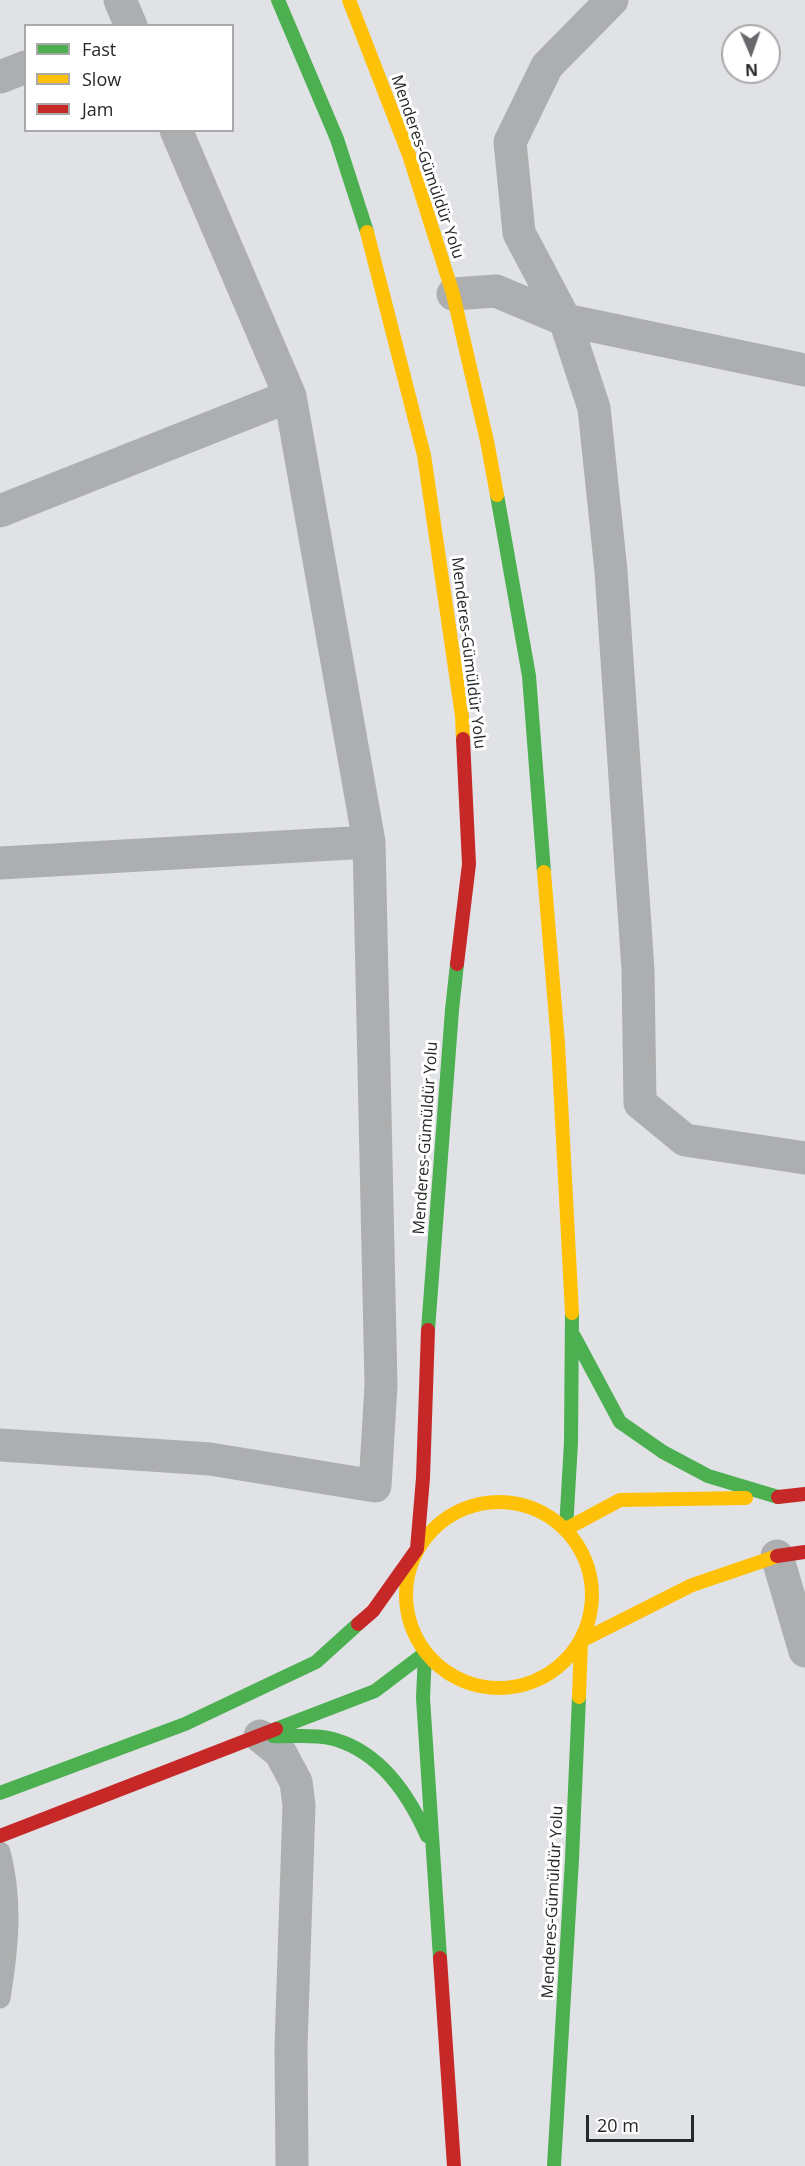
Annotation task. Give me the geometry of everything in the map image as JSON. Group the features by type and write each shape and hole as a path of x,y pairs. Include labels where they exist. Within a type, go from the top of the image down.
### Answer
{"main road":[{"name":"Menderes-Gümüldür Yolu","path":"278,0 337,139 369,237 424,455 462,716 469,864 452,1010 428,1324 423,1478 417,1550"},
{"name":"Menderes-Gümüldür Yolu","path":"349,0 409,155 453,294 487,441 529,676 558,1044 573,1335 571,1442 566,1529"},
{"path":"573,1335 620,1422 663,1452 708,1476 778,1497"},
{"path":"566,1529 620,1500 778,1497 805,1494"},
{"path":"0,1793 185,1724 316,1662 373,1611 417,1550 435,1527 458,1510 486,1502 515,1502 542,1512 566,1529 580,1548 590,1570 593,1594 591,1618 581,1641 562,1665 537,1681 507,1689 476,1686 448,1674 425,1653 412,1629 405,1602 407,1575 417,1550"},
{"path":"581,1641 692,1585 791,1554"},
{"name":"Menderes-Gümüldür Yolu","path":"554,2166 572,1859 581,1641"},
{"path":"0,1836 375,1691 425,1653"},
{"path":"425,1653 423,1698 454,2166"},
{"path":"260,1736 328,1738 361,1749 388,1771 422,1823 432,1850"}],"street":[{"path":"120,0 131,24"},
{"path":"612,0 547,66 510,142 519,233 566,320 594,408 610,560 638,970 640,1103 685,1140 805,1158"},
{"path":"0,77 24,68"},
{"path":"0,1445 210,1459 375,1486 381,1385 369,842 290,396 177,132"},
{"path":"453,294 496,291 566,320 805,369"},
{"path":"0,511 290,396"},
{"path":"0,863 369,842"},
{"path":"791,1554 805,1651"},
{"path":"260,1736 280,1752 296,1782 299,1805 291,2047 292,2166"}],"lane":[{"path":"0,1852 7,1885 8,1944 0,1998"}],"traffic: fast":[{"path":"278,0 337,139 367,232"},
{"path":"497,495 529,676 544,872"},
{"path":"428,1330 457,964"},
{"path":"566,1529 571,1442 572,1313"},
{"path":"574,1336 620,1422 663,1452 708,1476 778,1497"},
{"path":"0,1793 185,1724 316,1662 358,1624"},
{"path":"425,1653 423,1698 440,1958"},
{"path":"276,1729 375,1691 425,1653"},
{"path":"554,2166 579,1697"},
{"path":"273,1736 329,1738 362,1752 377,1763 401,1789 427,1836"}],"traffic: slow":[{"path":"349,0 409,155 453,294 497,495"},
{"path":"367,232 424,455 462,716 463,739"},
{"path":"544,872 558,1044 572,1313"},
{"path":"566,1529 620,1500 746,1498"},
{"path":"499,1502 517,1503 535,1509 551,1517 565,1529 577,1543 585,1559 591,1577 592,1595 591,1613 585,1631 577,1647 565,1661 551,1673 535,1681 517,1687 499,1688 481,1687 463,1681 447,1673 433,1661 421,1647 413,1631 407,1613 406,1595 407,1577 413,1559 421,1543 433,1529 447,1517 463,1509 481,1503 499,1502"},
{"path":"579,1697 581,1641 692,1585 777,1556"}],"traffic: jam":[{"path":"457,964 469,864 463,739"},
{"path":"358,1624 373,1611 417,1549 423,1478 428,1330"},
{"path":"778,1497 805,1494"},
{"path":"777,1556 805,1552"},
{"path":"0,1836 276,1729"},
{"path":"440,1958 454,2166"}]}
